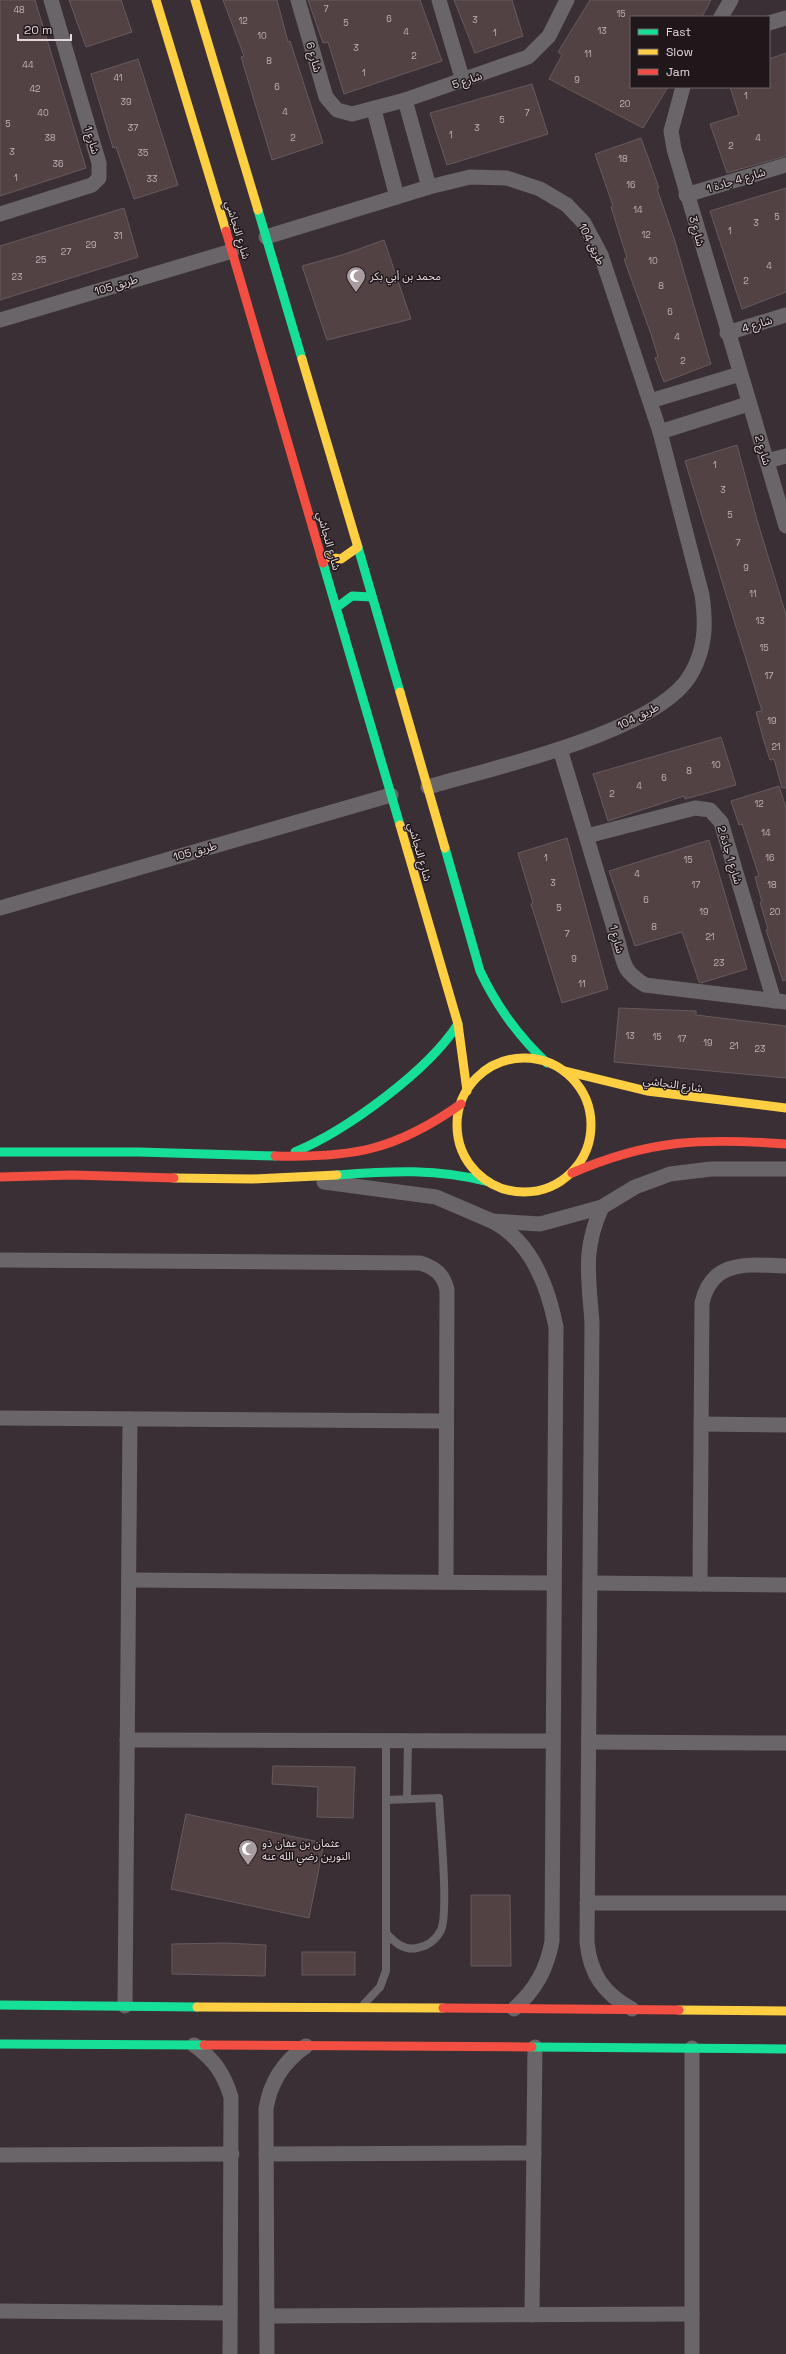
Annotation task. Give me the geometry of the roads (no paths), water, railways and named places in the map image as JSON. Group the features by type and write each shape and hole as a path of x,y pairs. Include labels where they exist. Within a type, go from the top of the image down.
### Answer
{"main road":[{"name":"شارع النجاشي","path":"156,0 232,251 458,1024 467,1091"},
{"path":"194,0 358,547 480,972 489,992 514,1031 547,1063"},
{"path":"321,556 339,561 348,557 358,547"},
{"path":"336,608 353,595 362,594 372,597"},
{"path":"284,1156 326,1138 364,1112 437,1052 458,1024"},
{"path":"489,1182 477,1173 461,1148 458,1118 461,1104 467,1091 476,1079 488,1069 502,1062 517,1059 532,1059 547,1063 560,1069 581,1090 591,1118 587,1148 581,1162 571,1173"},
{"name":"شارع النجاشي","path":"560,1069 617,1087 656,1095 786,1108"},
{"path":"0,1152 108,1151 284,1156 358,1152 386,1145 413,1135 438,1121 461,1104"},
{"path":"0,1178 108,1175 287,1178 434,1170 471,1176 489,1182 503,1189 532,1192 546,1189 571,1173 600,1160 631,1149 662,1143 727,1139 786,1144"},
{"path":"0,2005 786,2011"},
{"path":"0,2044 786,2049"}],"street":[{"name":"شارع 1","path":"0,214 92,185 99,178 99,163 51,0"},
{"name":"شارع 6","path":"298,0 326,97 337,110"},
{"path":"439,0 463,81"},
{"name":"شارع 5","path":"337,110 352,114 374,110 463,81 528,57 549,36 567,0"},
{"path":"722,16 731,0"},
{"path":"770,23 786,18"},
{"name":"شارع 3","path":"683,88 671,131 686,195 740,374"},
{"path":"405,100 429,187"},
{"path":"374,110 398,197"},
{"name":"شارع 4 جادة 1","path":"686,195 786,165"},
{"name":"طريق 104","path":"266,237 429,187 470,177 507,178 540,189 567,205 584,223 601,255 660,432 702,595 706,621 702,650 691,675 656,709 626,724 560,749 428,787"},
{"name":"طريق 105","path":"0,320 232,251"},
{"name":"شارع 4","path":"727,333 786,315"},
{"path":"650,402 740,374"},
{"name":"شارع 2","path":"740,374 786,526"},
{"path":"660,432 748,404"},
{"path":"767,462 786,456"},
{"name":"شارع 1","path":"560,749 587,836 624,967 634,978 645,985 780,1001"},
{"name":"طريق 105","path":"0,908 391,795"},
{"name":"شارع 1 جادة 2","path":"587,836 695,808 710,810 721,822 780,1001"},
{"path":"492,1221 540,1224 602,1207 635,1187 670,1174 711,1169 786,1169"},
{"path":"287,1178 436,1197 492,1221 505,1228 534,1263 552,1305 556,1327 552,1941 549,1956 539,1981 526,1998 514,2009"},
{"path":"602,1207 595,1222 587,1255 592,1323 587,1942 593,1970 608,1993 632,2009"},
{"path":"0,1260 428,1265 441,1275 447,1290 446,1582"},
{"path":"700,1584 702,1303 707,1287 718,1274 733,1267 786,1266"},
{"path":"0,1418 446,1421"},
{"path":"125,2006 130,1419"},
{"path":"701,1424 786,1425"},
{"path":"129,1580 554,1583"},
{"path":"590,1583 786,1585"},
{"path":"127,1740 553,1741"},
{"path":"589,1742 786,1743"},
{"path":"587,1903 786,1903"},
{"path":"194,2045 214,2062 228,2084 232,2110 230,2354"},
{"path":"267,2354 266,2109 272,2084 286,2062 306,2046"},
{"path":"532,2315 535,2047"},
{"path":"692,2048 692,2354"},
{"path":"266,2154 534,2153"},
{"path":"0,2155 232,2154"},
{"path":"0,2311 230,2313"},
{"path":"267,2316 692,2314"}],"lane":[{"path":"358,2008 374,1996 384,1980 386,1971 386,1741"},
{"path":"407,1799 408,1741"},
{"path":"386,1800 439,1798 443,1880 441,1929 435,1939 426,1946 415,1949 399,1945 386,1933"}],"place":[{"name":"محمد بن أبي بكر","path":"356,293"},
{"name":"عثمان بن عفان ذو النورين رضي الله عنه","path":"248,1866"}]}
